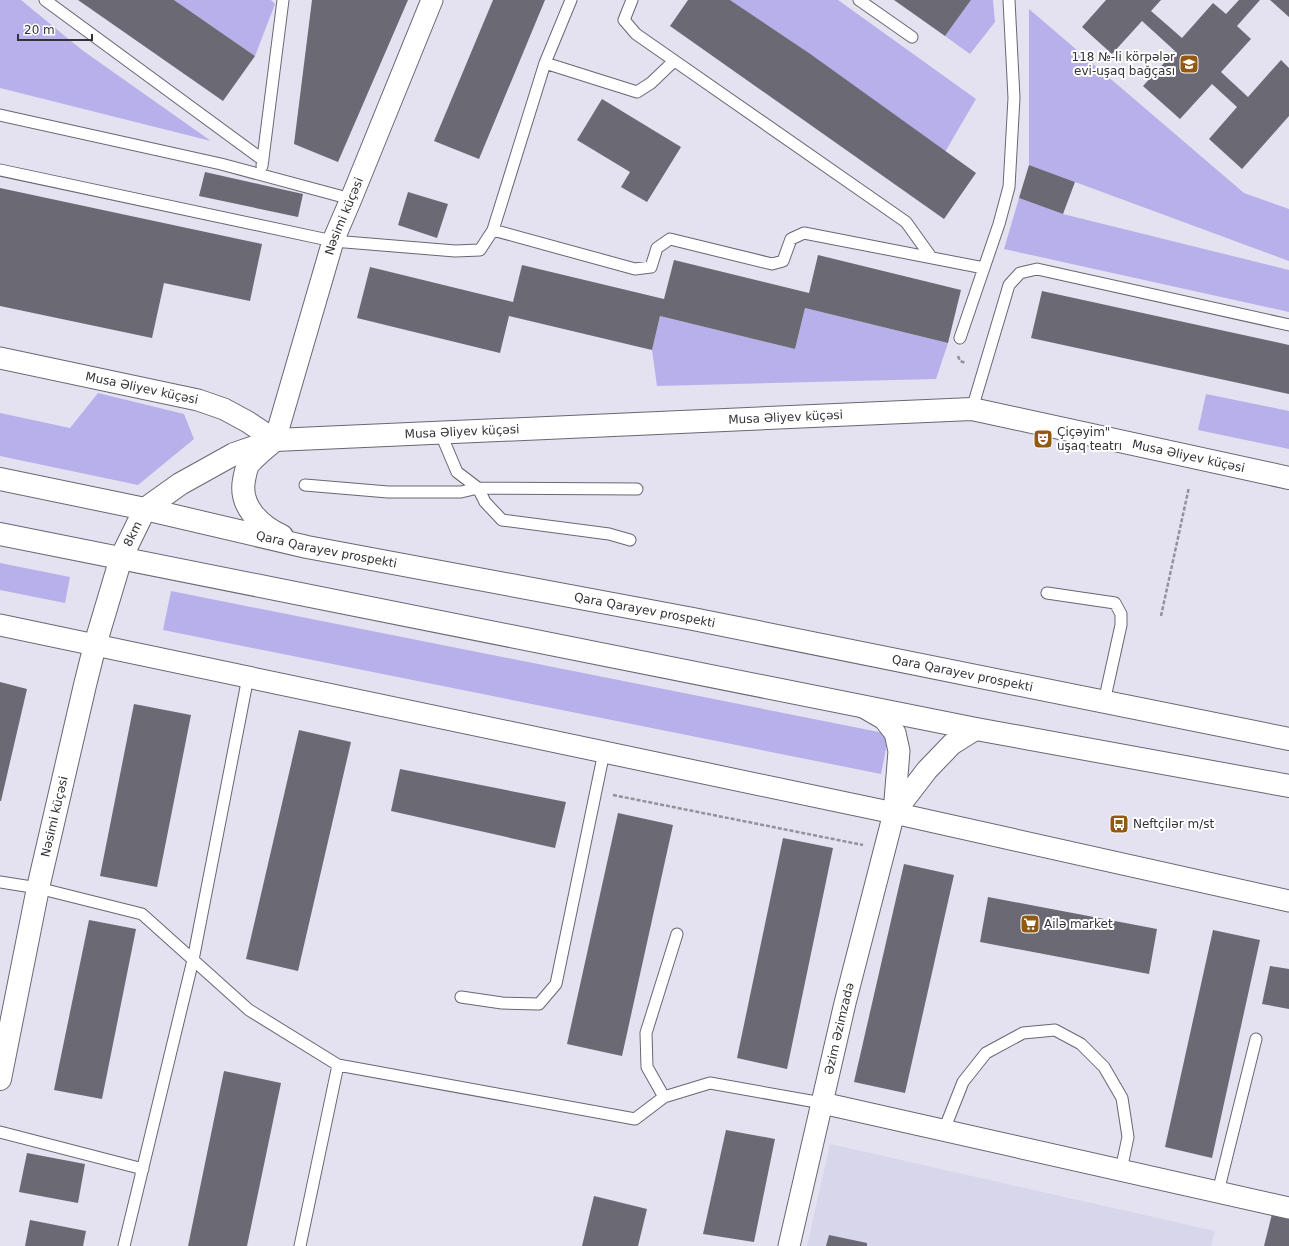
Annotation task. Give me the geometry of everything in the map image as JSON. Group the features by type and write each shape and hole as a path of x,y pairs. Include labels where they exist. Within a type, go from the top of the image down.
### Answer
{"main road":[{"name":"Musa Əliyev küçəsi","path":"145,509 180,484 234,454 275,440 972,409 1289,478"},
{"path":"275,440 249,465 243,484 246,504 252,514 259,521 279,534 307,547"},
{"name":"Qara Qarayev prospekti","path":"0,479 145,509 307,547 701,621 1289,739"},
{"name":"8km","path":"121,558 145,509"},
{"path":"0,534 865,708 1289,786"},
{"name":"Nəsimi küçəsi","path":"0,1079 38,888 95,645 121,558"}],"street":[{"name":"Nəsimi küçəsi","path":"275,440 333,241 432,0"},
{"name":"Musa Əliyev küçəsi","path":"0,358 198,400 224,409 248,422 275,440"},
{"path":"0,625 894,813 1289,901"},
{"path":"865,708 884,718 895,732 899,751 894,813"},
{"path":"894,813 927,770 952,744 976,729"},
{"name":"Əzim Əzimzadə","path":"790,1246 845,1003 894,813"},
{"path":"822,1103 1289,1208"}],"lane":[{"path":"45,0 263,160"},
{"path":"261,175 283,0"},
{"path":"0,170 333,241 455,251 480,250 494,230 545,63 571,0"},
{"path":"632,0 624,20 636,34 906,222 931,257"},
{"path":"859,0 912,37"},
{"path":"960,338 999,224 1009,187 1014,98 1009,0"},
{"path":"545,63 637,92 651,84 674,61"},
{"path":"0,115 221,164 351,200"},
{"path":"494,230 635,269 651,267 657,248 670,239 772,264 783,261 790,239 804,232 984,268"},
{"path":"972,409 1009,285 1020,273 1036,269 1289,325"},
{"path":"440,432 457,472 478,488 485,502 502,520 609,534 630,540"},
{"path":"305,485 388,492 461,492 478,488 637,489"},
{"path":"1047,593 1114,603 1121,614 1121,626 1104,702"},
{"path":"124,1246 193,960 248,677"},
{"path":"461,996 502,1003 539,1004 556,984 604,752"},
{"path":"0,882 38,888 142,914 249,1010 338,1065 635,1120 664,1098 710,1083 822,1103"},
{"path":"664,1098 647,1068 646,1033 677,934"},
{"path":"944,1130 963,1082 986,1053 1023,1033 1055,1030 1081,1044 1104,1067 1122,1098 1128,1137 1121,1170"},
{"path":"1218,1192 1256,1039"},
{"path":"300,1246 338,1065"},
{"path":"0,1132 143,1169"}],"path":[{"path":"1161,616 1189,487"},
{"path":"596,792 885,850"}],"shaded area":[{"path":"0,0 21,0 82,50 211,141 0,88"},
{"path":"174,0 271,0 275,4 255,56"},
{"path":"730,0 838,0 976,99 945,152 809,53"},
{"path":"971,0 993,0 995,22 970,54 945,36"},
{"path":"1029,9 1244,193 1289,209 1289,261 1029,165"},
{"path":"1019,198 1063,214 1289,270 1289,312 1004,249"},
{"path":"805,308 948,343 936,379 657,386 652,350 660,316 795,349"},
{"path":"98,393 184,414 194,439 138,485 0,456 0,413 70,428"},
{"path":"1206,394 1289,411 1289,449 1198,430"},
{"path":"0,563 70,577 65,603 0,590"},
{"path":"171,591 889,734 881,774 163,630"},
{"path":"830,1144 1215,1231 1211,1246 807,1246"}],"building":[{"path":"78,0 174,0 255,56 223,101"},
{"path":"312,0 408,0 338,162 294,144"},
{"path":"493,0 545,0 479,159 434,141"},
{"path":"688,0 730,0 809,53 976,173 944,219 670,26"},
{"path":"894,0 971,0 945,36"},
{"path":"1106,0 1161,0 1151,11 1182,38 1213,3 1226,14 1239,0 1260,0 1237,26 1251,39 1221,72 1248,97 1281,60 1289,68 1289,116 1242,169 1209,139 1237,107 1212,84 1180,119 1143,86 1175,51 1142,21 1112,54 1082,27"},
{"path":"1270,0 1289,0 1289,17"},
{"path":"602,99 681,147 647,202 621,187 630,172 577,140"},
{"path":"1029,165 1075,182 1063,214 1019,198"},
{"path":"205,172 303,194 298,217 199,196"},
{"path":"0,188 262,244 250,301 164,283 152,338 0,306"},
{"path":"408,192 448,204 437,238 398,225"},
{"path":"818,255 961,290 948,343 805,308 795,349 660,316 652,350 509,316 500,353 357,318 370,267 513,302 522,265 664,299 674,260 809,293"},
{"path":"1042,291 1289,345 1289,394 1031,338"},
{"path":"0,682 27,689 1,801 0,801"},
{"path":"134,704 191,715 157,887 100,876"},
{"path":"299,730 351,742 298,971 246,959"},
{"path":"400,769 566,802 555,848 391,811"},
{"path":"618,813 673,825 622,1056 567,1044"},
{"path":"783,838 833,848 787,1069 737,1058"},
{"path":"904,864 954,875 905,1093 854,1082"},
{"path":"988,897 1157,929 1149,974 980,942"},
{"path":"89,920 136,929 102,1099 54,1090"},
{"path":"1213,930 1260,940 1212,1158 1165,1147"},
{"path":"1270,966 1289,969 1289,1009 1262,1004"},
{"path":"224,1071 281,1083 247,1246 188,1246"},
{"path":"726,1130 775,1139 754,1242 703,1234"},
{"path":"27,1153 85,1164 78,1203 19,1192"},
{"path":"594,1196 647,1209 638,1246 582,1246"},
{"path":"1272,1214 1289,1218 1289,1246 1264,1246"},
{"path":"30,1220 86,1231 83,1246 25,1246"},
{"path":"829,1235 867,1243 867,1246 826,1246"}],"place":[{"name":"118 №-li körpələr evi-uşaq bağçası","path":"1189,64"},
{"name":"Çiçəyim\" uşaq teatrı","path":"1043,439"},
{"name":"Neftçilər m/st","path":"1119,824"},
{"name":"Ailə market","path":"1030,924"}]}
